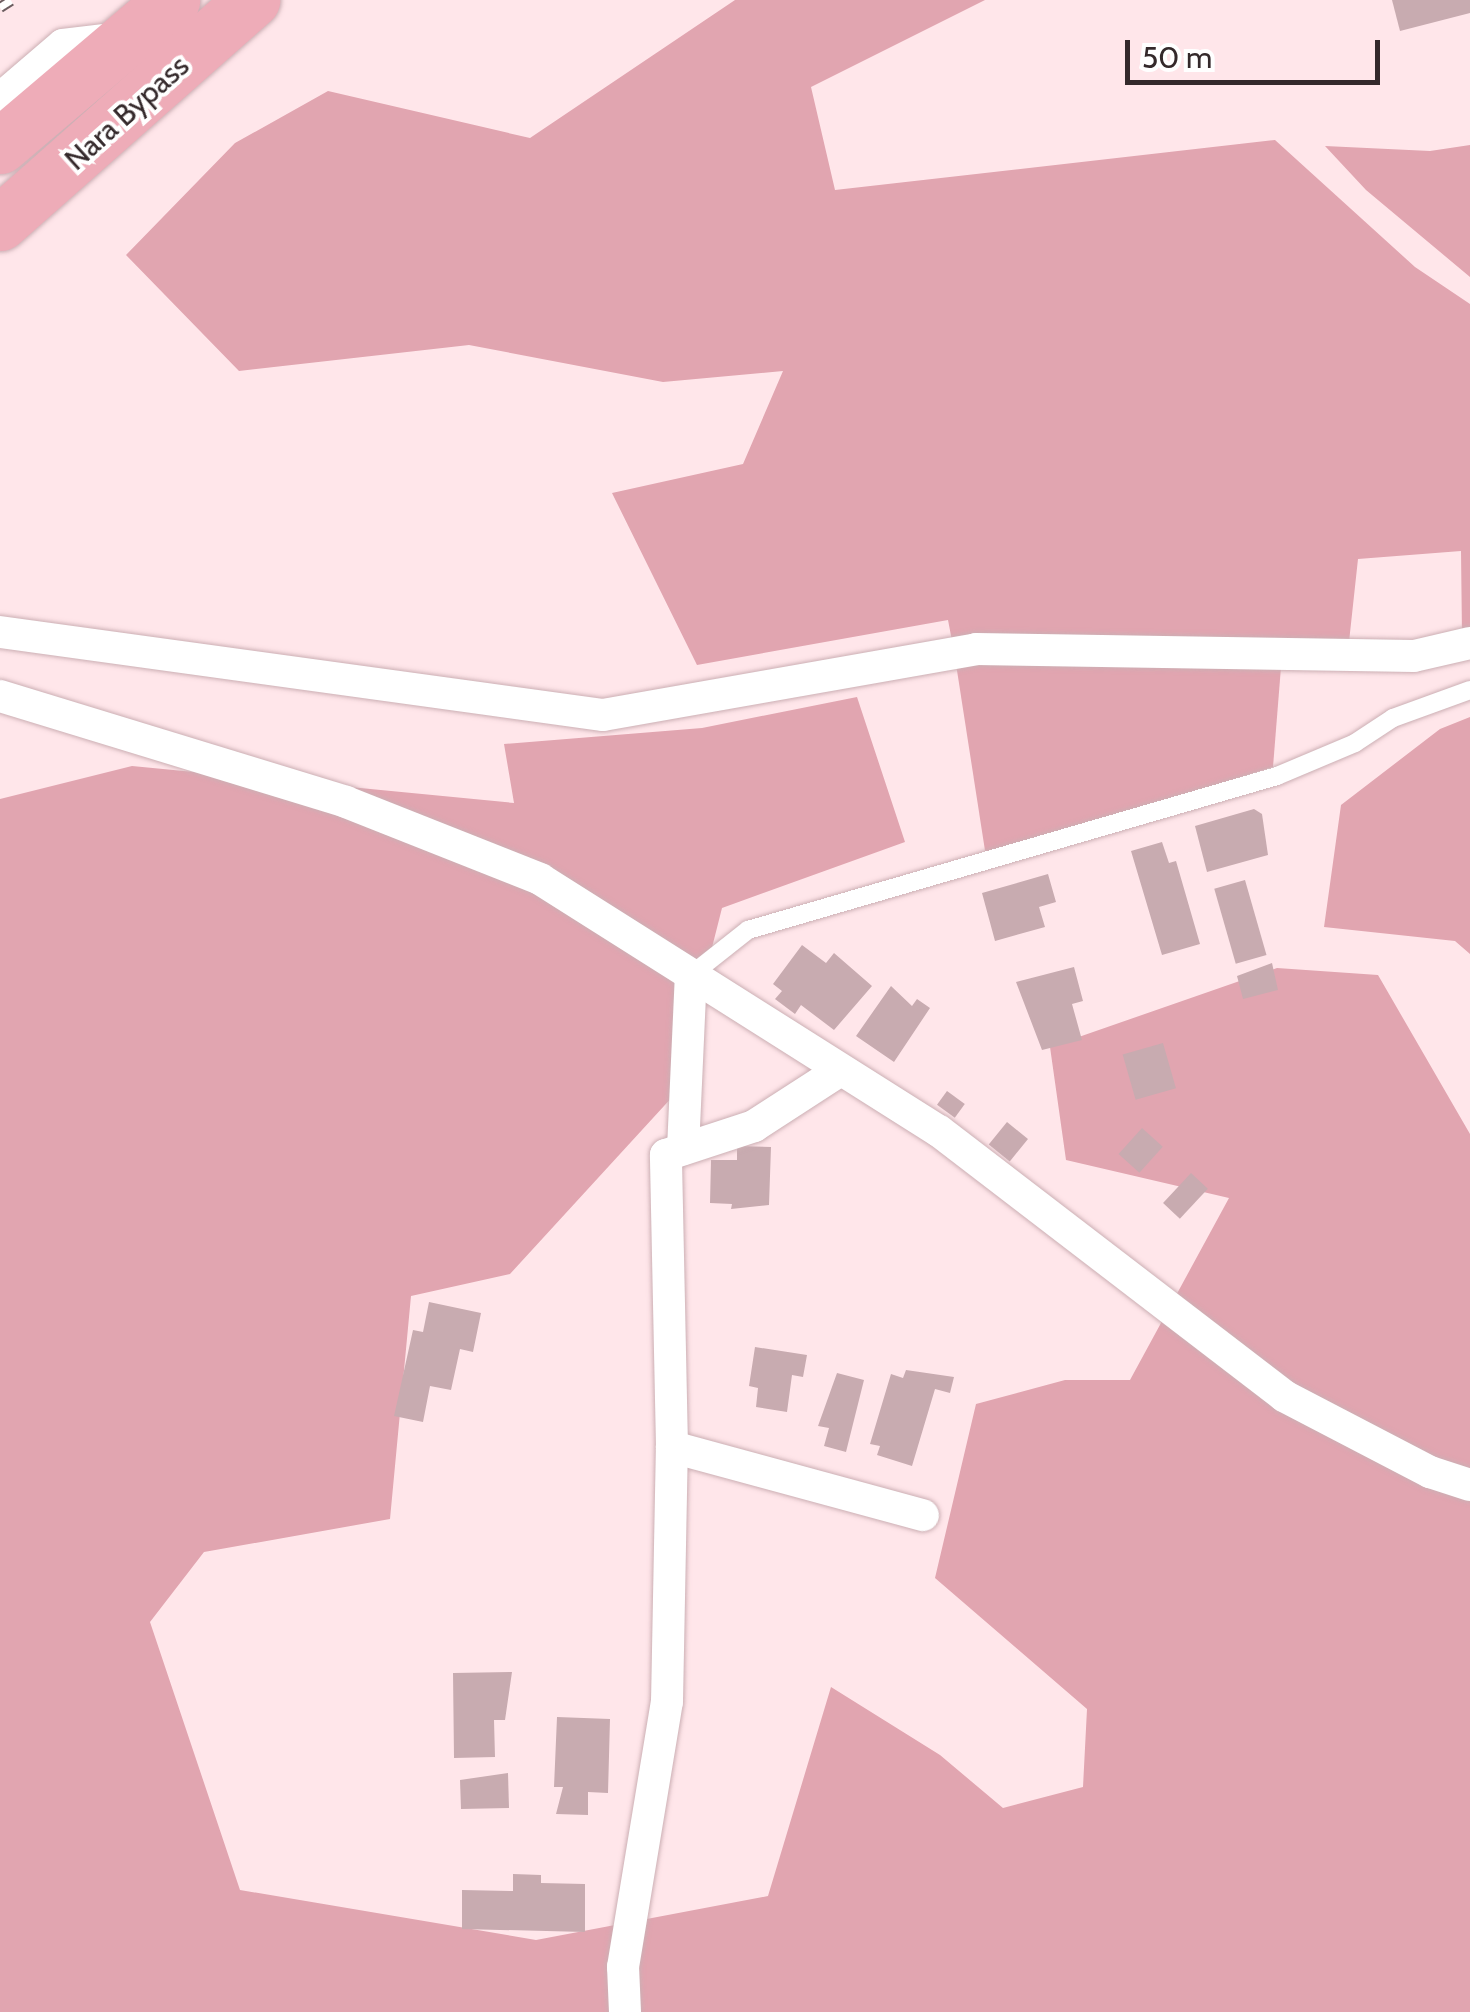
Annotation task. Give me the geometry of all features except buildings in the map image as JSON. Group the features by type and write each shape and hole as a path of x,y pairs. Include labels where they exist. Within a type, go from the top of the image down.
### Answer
{"highway":[{"name":"Nara Bypass","path":"0,223 252,0"},
{"name":"Nara Bypass","path":"0,146 153,18"}],"street":[{"path":"0,99 63,45 153,18"},
{"path":"0,632 603,715 976,649 1414,656 1470,643"},
{"path":"0,696 346,802 540,879 939,1131 1284,1396 1430,1472 1470,1485"},
{"path":"683,1149 690,976"},
{"path":"625,2012 624,1967 667,1702 672,1447 666,1154 754,1126 839,1070"},
{"path":"672,1447 922,1515"}],"lane":[{"path":"690,976 748,930 1277,776 1356,743 1394,718 1470,690"}],"shaded area":[{"path":"735,0 985,0 811,87 835,190 1275,140 1415,267 1470,304 1470,636 1462,636 1461,551 1358,559 1349,642 953,646 948,620 697,665 612,493 743,464 783,371 663,382 469,345 239,371 126,255 235,143 328,91 530,138"},
{"path":"1470,145 1470,277 1366,190 1325,146 1430,151"},
{"path":"956,664 1281,667 1273,767 986,857"},
{"path":"857,697 905,842 722,908 675,1094 510,1274 411,1296 390,1519 204,1552 150,1622 240,1890 536,1940 768,1896 831,1687 940,1755 1003,1808 1083,1787 1087,1709 935,1578 976,1404 1065,1380 1130,1380 1229,1198 1066,1160 1050,1047 1277,968 1378,975 1470,1134 1470,2012 0,2012 0,799 132,766 514,803 504,744 702,728"},
{"path":"1470,717 1470,954 1455,941 1324,927 1341,805 1440,729"}],"railway":[{"path":"0,7 11,0"}]}
